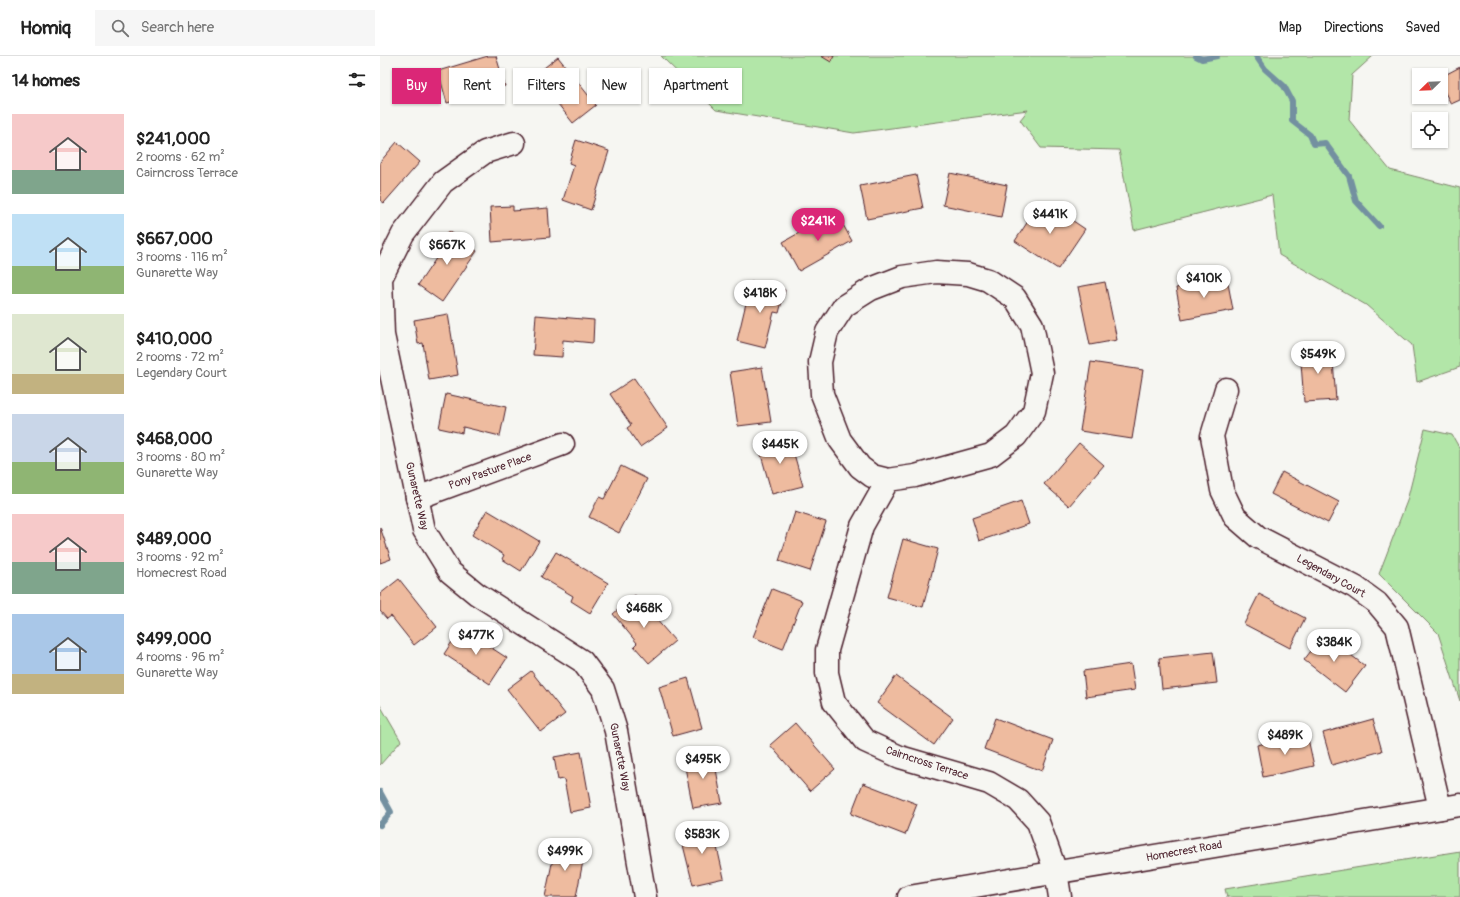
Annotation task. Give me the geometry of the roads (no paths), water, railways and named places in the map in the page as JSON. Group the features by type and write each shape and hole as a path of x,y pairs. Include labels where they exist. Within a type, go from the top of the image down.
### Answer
{"street":[{"name":"Gunarette Way","path":"514,143 485,152 443,182 403,234 381,278 383,335 416,498 424,530 450,572 477,594 582,661 603,689 616,731 645,897"},
{"path":"936,272 968,274 988,280 1015,298 1032,326 1042,373 1034,411 1016,436 991,454 915,476 888,480 872,476 860,467 840,440 822,394 820,362 827,332 844,306 871,289 902,277 936,272"},
{"name":"Legendary Court","path":"1226,389 1212,436 1222,490 1234,518 1258,537 1355,587 1377,603 1397,627 1450,806"},
{"name":"Pony Pasture Place","path":"416,498 563,444"},
{"name":"Cairncross Terrace","path":"888,480 862,526 827,650 827,672 834,702 865,741 900,757 989,783 1018,800 1038,822 1056,872 1060,897"},
{"name":"Homecrest Road","path":"909,897 1450,806"}],"waterway":[{"path":"1196,56 1202,59 1217,56"},
{"path":"1256,56 1265,69 1284,86 1292,101 1292,121 1310,135 1314,144 1325,143 1349,176 1356,201 1379,226"},
{"path":"380,792 391,812 380,825"}]}
